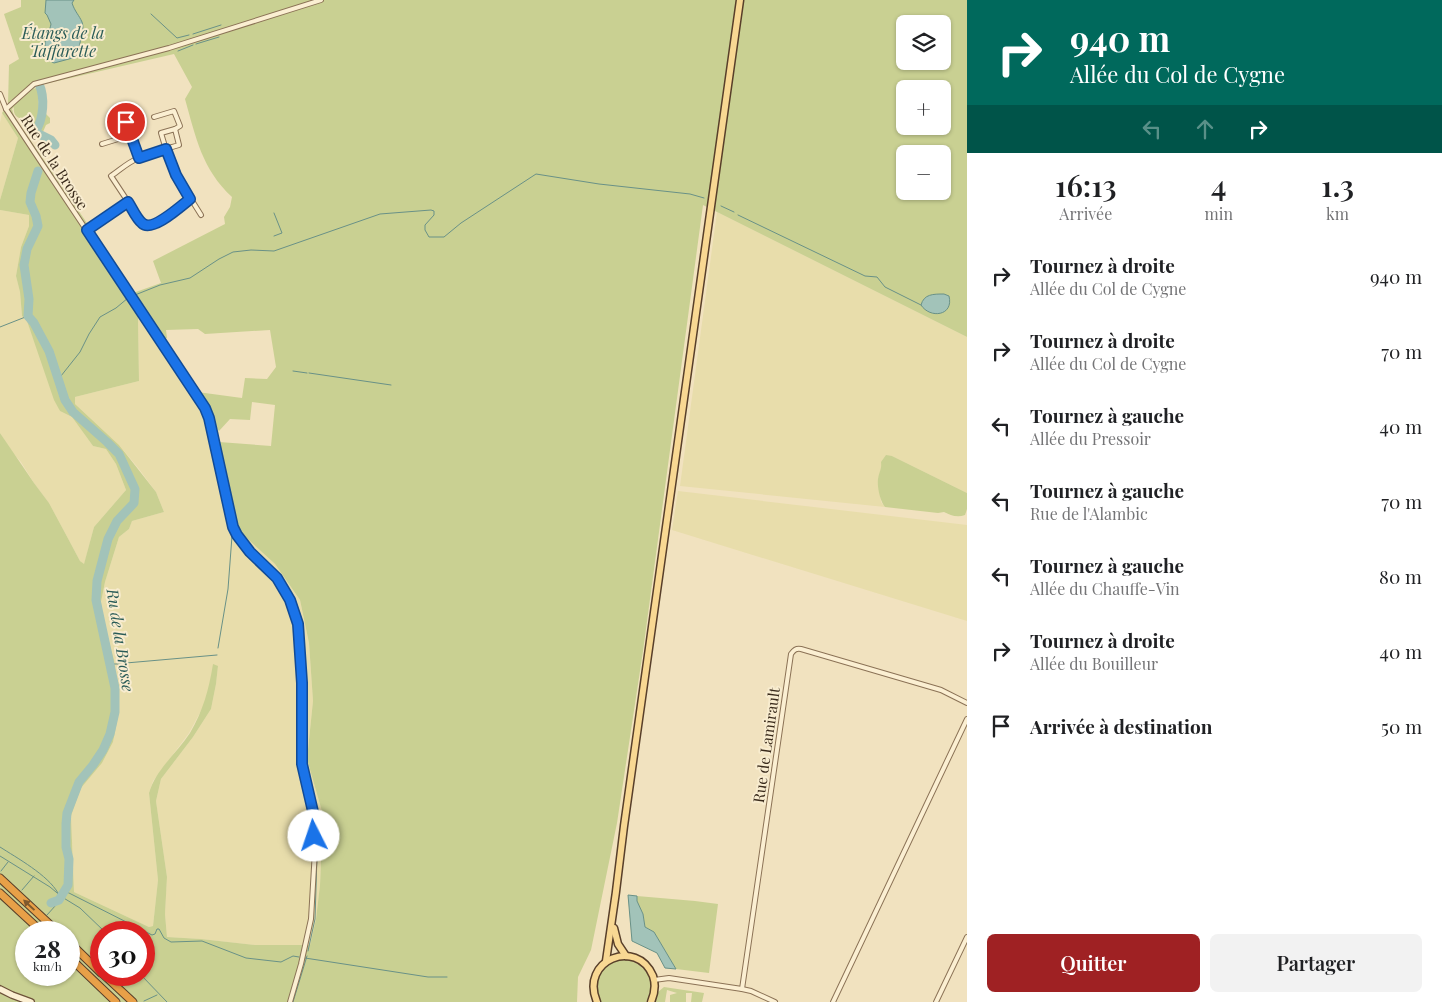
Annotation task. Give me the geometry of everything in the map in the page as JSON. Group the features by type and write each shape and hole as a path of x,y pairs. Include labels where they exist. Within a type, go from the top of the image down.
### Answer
{"highway":[{"path":"0,878 46,921"},
{"path":"0,893 30,921"},
{"path":"80,953 90,962"},
{"path":"80,968 116,1002"},
{"path":"115,986 132,1002"}],"main road":[{"path":"606,961 613,924 624,826 740,0"},
{"path":"613,924 618,944 626,956"},
{"path":"597,1002 593,985 595,976 600,968 606,961 626,956 636,958 651,971 655,992 651,1002"},
{"path":"0,989 31,1002"}],"street":[{"path":"0,109 6,109 36,83 169,48 321,0"},
{"name":"Rue de la Brosse","path":"0,94 6,109 205,408 209,418 233,527 250,552 277,578 290,600 298,624 302,683 302,764 314,816 315,850 311,919 290,1002"},
{"path":"154,117 174,111 180,126 161,133 176,175 201,215"},
{"path":"126,122 139,158"},
{"path":"175,129 179,144 139,158 111,176 142,223 146,225 161,221 190,199"},
{"path":"102,144 131,135"},
{"path":"87,230 128,202"},
{"name":"Rue de Lamirault","path":"742,989 791,654 793,651 797,648 801,649 941,690 967,703"},
{"path":"833,1002 967,719"},
{"path":"936,1002 967,937"},
{"path":"654,980 669,978 742,989 775,1002"}],"shaded area":[{"path":"2,113 18,138 0,200 0,123"},
{"path":"0,210 29,215 29,226 21,247 16,276 20,292 22,316 27,321 60,411 72,417 93,446 106,449 116,464 126,490 94,527 84,565 80,561 49,503 0,433"},
{"path":"717,212 967,337 967,493 892,456 882,467 878,479 881,502 885,507 680,486"},
{"path":"148,312 157,343 219,431 219,442 239,531 275,564 300,600 309,643 313,701 307,759 323,815 320,885 316,919 310,945 255,945 167,937 165,914 167,877 156,801 161,779 193,737 211,709 218,666 203,707 189,733 153,781 149,793 158,880 154,921 136,921 74,892 71,816 81,788 102,763 113,742 118,717 114,660 104,623 101,602 105,582 119,537 129,529 132,521 164,512 156,492 139,469 119,445 75,404 75,397 139,381 138,317"},
{"path":"678,491 967,525 967,621 672,530"}],"green space":[{"path":"21,0 967,0 967,337 703,205 643,651 617,823 591,950 578,977 577,1002 0,1002 0,433 49,503 80,561 84,564 94,527 126,490 116,464 106,449 93,446 72,417 60,411 54,400 27,321 22,316 20,292 16,276 21,247 29,226 29,215 0,210 0,200 18,138 2,113 8,104 9,65 19,59 4,14 21,7","holes":["174,54 192,87 185,99 201,152 214,175 232,197 230,207 224,217 225,224 153,261 161,283 133,293 14,116 12,109 14,107 18,118 30,123 37,133 42,134 46,125 50,123 50,118 45,113 39,111 38,89 33,89 36,86","147,312 157,343 167,338 166,330 198,329 205,334 270,330 276,367 267,379 245,378 242,398 190,391 219,431 230,419 250,420 252,402 275,405 271,446 219,442 239,531 275,564 300,600 309,643 313,701 307,759 323,815 320,885 316,919 310,945 255,945 167,937 165,914 167,877 156,801 161,779 193,737 211,709 218,666 213,664 205,700 195,725 167,761 152,784 149,793 158,880 154,921 155,986 90,986 90,921 136,921 74,892 71,816 81,788 102,763 113,742 118,717 118,695 114,660 104,623 101,602 119,537 129,529 132,521 164,512 156,492 119,445 75,404 75,397 139,381 138,318"]},
{"path":"886,455 892,456 967,493 965,515 956,516 944,512 938,513 885,507 878,490 878,477 881,462"},
{"path":"637,896 718,904 709,973 676,969 654,932 645,927"},
{"path":"624,959 632,961 648,974 651,987 650,995 646,1002 600,1002 597,997 596,979 600,970 615,960"},
{"path":"664,987 704,993 702,1002 691,1002 692,993 686,993 686,1002 670,1002 670,995 677,993 667,990 665,1002 655,1002 658,992"}],"water":[{"name":"Étangs de la Taffarette","path":"46,0 74,0 72,3 74,9 83,25 79,48 84,55 54,63 48,60 52,56 45,44 51,24 45,13"},
{"path":"944,294 949,296 950,303 945,311 935,314 921,305 922,301 927,297"},
{"path":"628,895 637,896 645,927 654,932 676,969 665,968 657,953 632,941"}],"waterway":[{"path":"151,14 177,38 189,35"},
{"path":"193,34 221,25"},
{"path":"196,44 219,37"},
{"path":"178,51 193,45"},
{"name":"Ru de la Brosse","path":"39,84 43,108 35,132 51,140 55,145"},
{"name":"Ru de la Brosse","path":"38,171 30,202 38,226 27,249 24,265 29,299 28,316 34,323 49,351 65,400 73,412 119,454 135,489 134,503 117,521 108,539 97,581 96,600 115,688 115,712 110,734 103,750 79,782 67,813 68,885 59,900 51,903"},
{"path":"135,295 160,285 190,278 233,252 251,250 274,251 380,214 434,211 434,215 425,225 425,230 429,237 444,237 461,223 536,174 599,184 690,194 704,198"},
{"path":"721,206 734,212"},
{"path":"274,213 282,233 274,236"},
{"path":"738,215 865,276 877,277 885,287 921,305"},
{"path":"57,381 80,352 100,317 116,308 128,298"},
{"path":"0,327 28,316"},
{"path":"293,371 307,373"},
{"path":"309,373 391,385"},
{"path":"218,446 238,531"},
{"path":"218,648 228,589 232,536 227,513"},
{"path":"240,534 278,576 294,599 299,612 303,640 306,697"},
{"path":"126,663 217,655"},
{"path":"109,664 124,664"},
{"path":"315,806 318,820"},
{"path":"308,951 315,919 318,825"},
{"path":"0,847 40,873 58,893"},
{"path":"0,856 50,887 80,908 94,921"},
{"path":"1,871 8,862"},
{"path":"22,890 34,876"},
{"path":"65,891 152,935 159,929 164,938 171,942 202,941 246,958 281,962 293,956 299,957"},
{"path":"47,915 56,905 55,902"},
{"path":"293,1002 307,956"},
{"path":"305,958 428,977 447,977"},
{"path":"152,986 167,1002"},
{"path":"144,1001 157,995"}],"route":[{"path":"126,122 139,158 166,149 176,175 190,199 161,221 150,225 142,223 128,202 87,230 199,397 209,418 233,527 250,552 277,578 290,600 298,624 302,683 302,764 314,816 314,836"}]}
